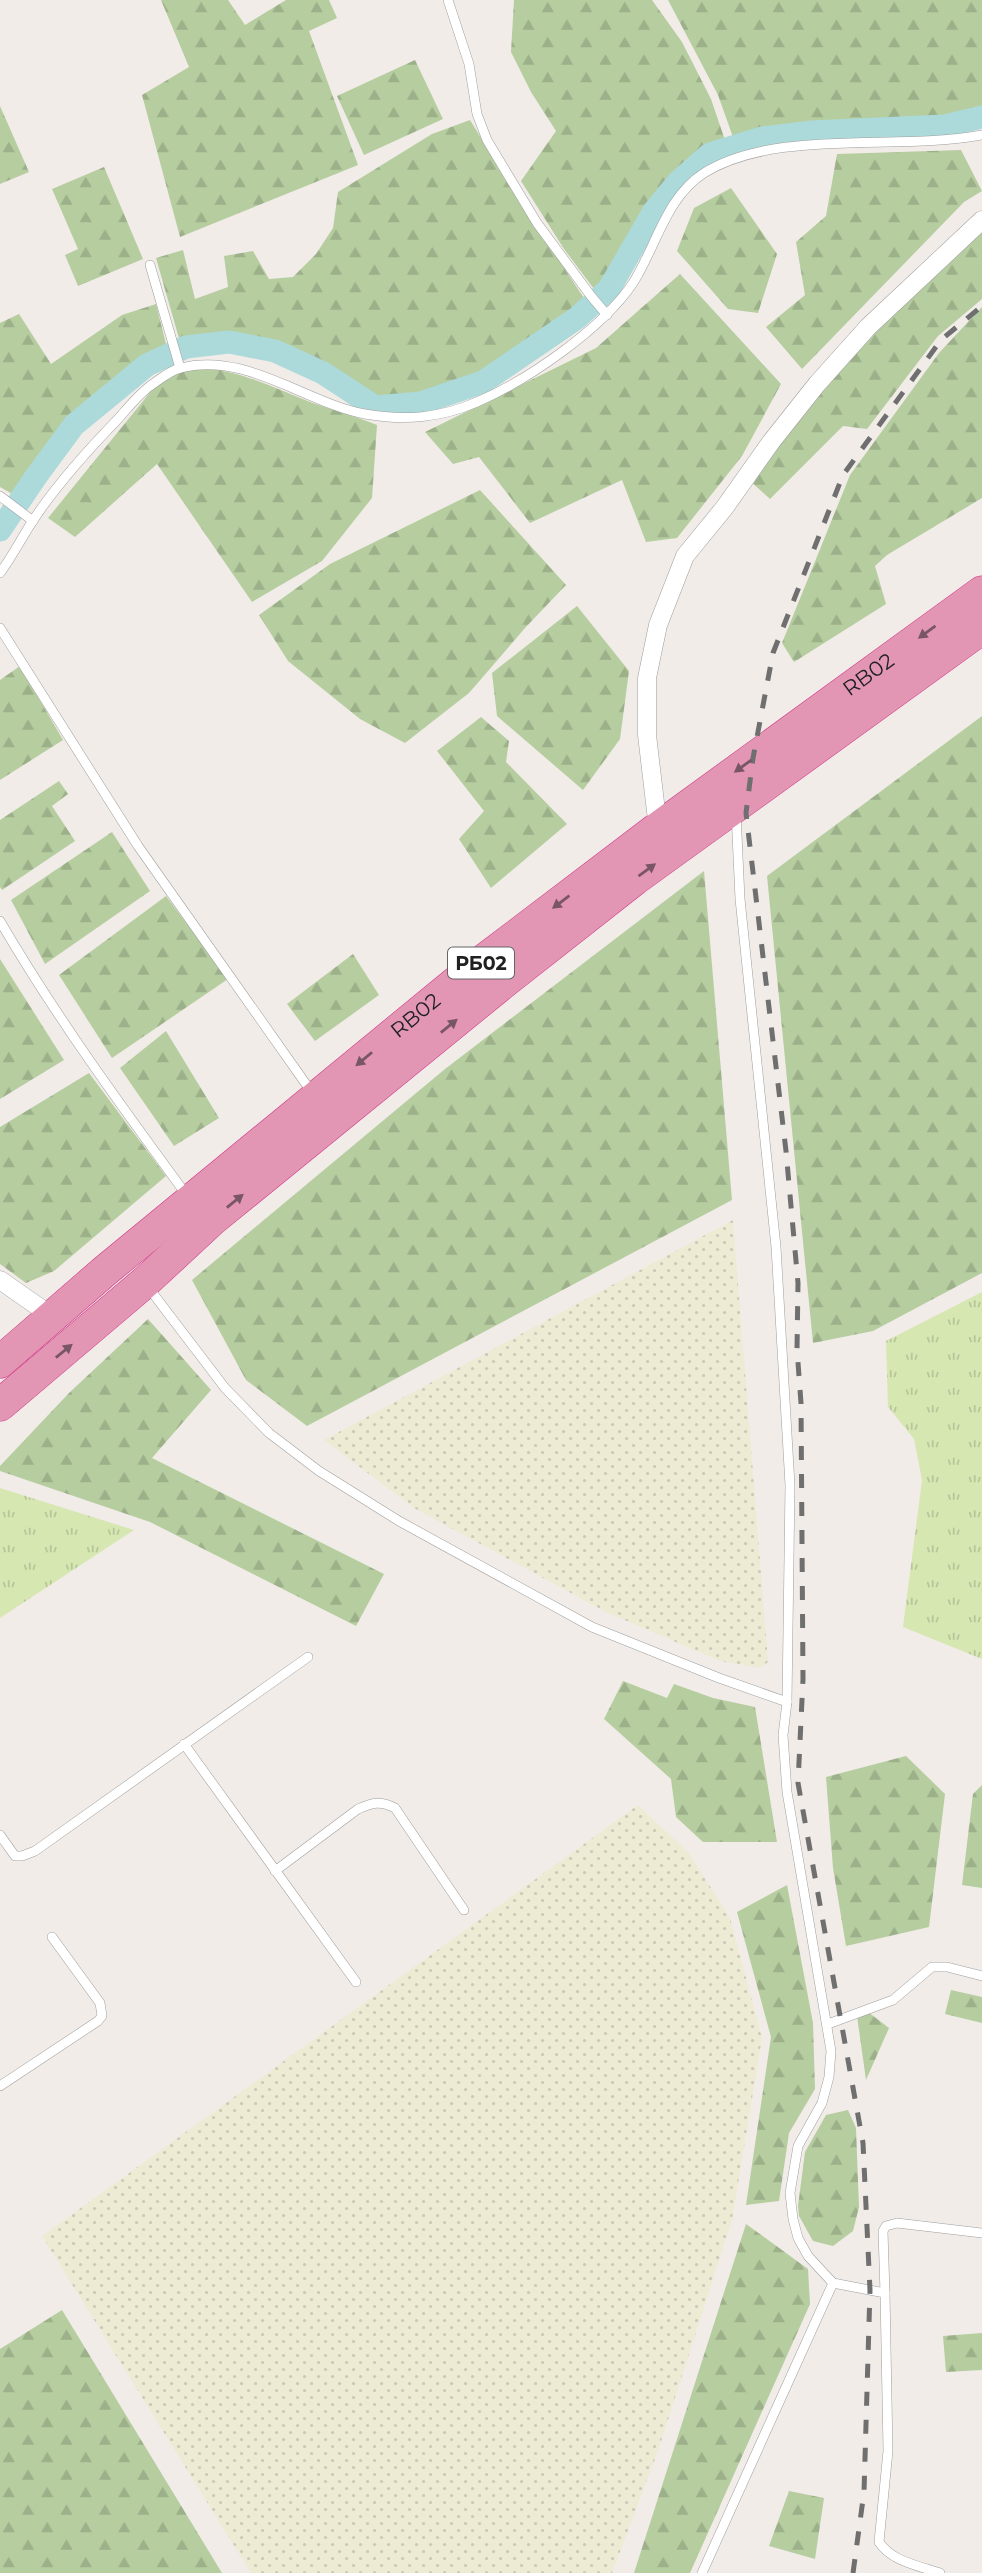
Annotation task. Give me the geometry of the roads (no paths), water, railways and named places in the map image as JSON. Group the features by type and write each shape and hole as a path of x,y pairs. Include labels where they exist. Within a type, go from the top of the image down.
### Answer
{"highway":[{"name":"RB02","path":"0,1362 106,1270 471,970 658,828 982,592"},
{"name":"RB02","path":"6,1400 145,1282 213,1219 452,1023 635,879 982,628"}],"street":[{"path":"658,828 647,735 647,678 658,625 685,556 725,507 771,442 834,365 868,327 982,220"},
{"path":"0,1280 53,1317"}],"lane":[{"path":"448,0 469,64 477,114 487,140 537,223 607,315"},
{"path":"0,573 33,521 89,450 147,388 180,365 209,365 271,378 316,398 363,413 407,419 434,417 478,401 513,383 562,351 607,315 633,282 668,214 682,194 702,174 735,158 764,151 929,141 982,135"},
{"path":"150,265 180,365"},
{"path":"0,496 33,521"},
{"path":"0,628 138,846 316,1099"},
{"path":"736,807 740,899 778,1274 790,1485 788,1702 783,1735 787,1792 831,2051 830,2077 822,2103 798,2146 790,2193 797,2238 808,2256 833,2283 885,2293"},
{"path":"0,920 22,958 124,1111 191,1201"},
{"path":"145,1282 225,1388 269,1433 319,1471 398,1521 592,1627 719,1678 788,1702"},
{"path":"0,1835 15,1856 28,1854 308,1657"},
{"path":"184,1744 356,1982"},
{"path":"275,1871 358,1810 373,1802 386,1803 395,1808 464,1910"},
{"path":"0,2086 102,2016 100,2003 52,1937"},
{"path":"828,2024 893,2000 939,1965 982,1976"},
{"path":"940,2573 901,2559 884,2550 879,2542 888,2451 883,2231 886,2226 897,2224 982,2233"},
{"path":"702,2573 833,2283"}],"waterway":[{"path":"0,530 74,425 147,365 186,347 229,342 275,351 323,373 375,407 421,403 483,382 577,318 609,289 654,211 678,182 710,154 762,138 812,132 945,126 982,117"}],"railway":[{"path":"853,2573 864,2492 870,2290 863,2143 798,1783 803,1679 798,1283 786,1151 746,813 753,758 773,653 843,475 941,340 982,306"}]}
